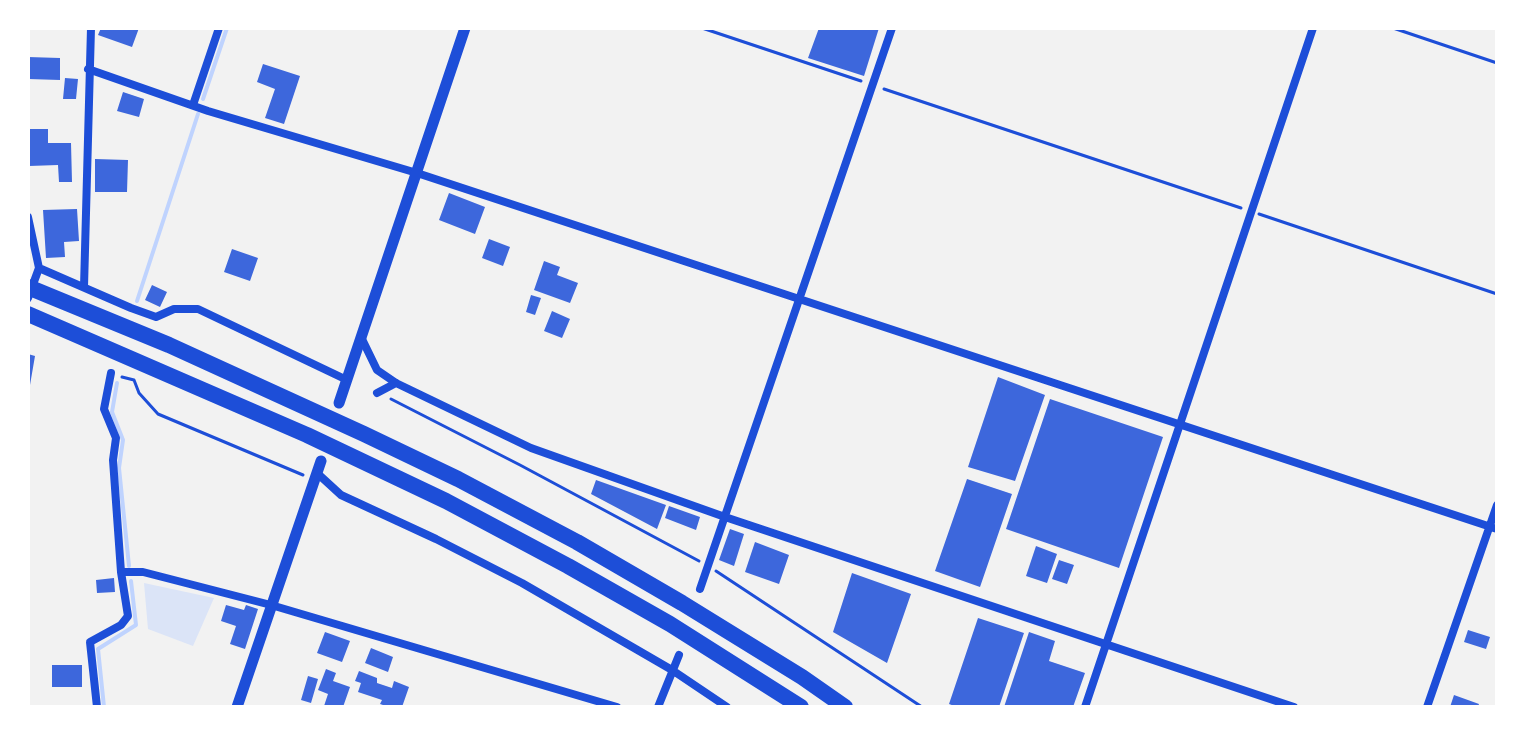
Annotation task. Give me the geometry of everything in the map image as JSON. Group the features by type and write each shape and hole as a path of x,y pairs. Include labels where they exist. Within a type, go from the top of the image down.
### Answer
{"highway":[{"path":"28,287 169,345 458,479 577,542 682,603 845,707"},
{"path":"28,314 357,457 568,566 670,624 801,707"}],"street":[{"path":"84,287 91,28"},
{"path":"193,105 219,28"},
{"path":"339,403 465,28"},
{"path":"700,589 892,28"},
{"path":"1085,707 1313,28"},
{"path":"88,69 193,105 417,173 1493,528"},
{"path":"28,217 39,268 28,298"},
{"path":"39,268 130,311 156,317 174,309 198,309 347,380"},
{"path":"361,337 377,370 396,383 531,448 725,517 1294,707"},
{"path":"97,707 90,642 121,625 128,616 121,572 113,460 116,438 104,409 110,374"},
{"path":"377,393 396,383"},
{"path":"237,707 318,471 341,495 522,583 672,670 727,707"},
{"path":"1427,707 1493,528 1497,505"},
{"path":"121,572 143,572 271,605 617,707"},
{"path":"658,707 679,655"}],"path":[{"path":"702,28 867,83"},
{"path":"1393,28 1497,63"},
{"path":"882,88 1242,208"},
{"path":"1257,214 1497,294"},
{"path":"110,374 134,380 139,393 158,414 318,471"},
{"path":"377,393 520,465 708,566 922,707"}],"shaded area":[{"path":"144,583 214,598 193,646 148,629"}],"building":[{"path":"101,28 139,28 132,47 98,35"},
{"path":"819,28 879,28 864,76 808,58"},
{"path":"28,57 60,58 60,80 28,79"},
{"path":"263,64 300,76 284,124 265,118 275,89 257,82"},
{"path":"65,78 78,79 76,99 63,99"},
{"path":"123,92 144,99 139,117 117,111"},
{"path":"28,129 48,129 48,143 71,143 72,182 59,182 58,165 29,166"},
{"path":"95,159 128,160 127,192 95,192"},
{"path":"449,193 485,207 475,234 439,220"},
{"path":"77,209 79,241 64,242 65,257 46,258 43,210"},
{"path":"489,239 510,247 503,266 482,258"},
{"path":"232,249 258,258 250,281 224,272"},
{"path":"544,261 560,267 557,275 578,283 570,303 534,290"},
{"path":"152,285 167,292 160,307 145,300"},
{"path":"531,295 541,298 535,315 526,312"},
{"path":"552,311 570,319 562,338 544,331"},
{"path":"28,354 35,356 30,385 28,385"},
{"path":"998,377 1045,395 1015,481 968,467"},
{"path":"1050,399 1163,437 1119,568 1006,529"},
{"path":"967,479 1012,494 980,587 935,571"},
{"path":"596,480 666,505 657,529 591,494"},
{"path":"669,506 700,517 696,530 665,518"},
{"path":"730,529 744,534 734,566 719,560"},
{"path":"755,542 789,555 779,584 745,572"},
{"path":"1036,546 1057,554 1047,583 1026,576"},
{"path":"1059,560 1074,565 1067,584 1052,579"},
{"path":"852,573 911,594 887,663 833,632"},
{"path":"114,578 115,592 97,593 96,580"},
{"path":"226,605 244,610 246,605 258,609 245,649 230,644 236,626 221,621"},
{"path":"978,618 1024,633 999,707 957,707 949,704"},
{"path":"1468,630 1490,637 1486,649 1464,642"},
{"path":"325,632 350,641 342,662 317,653"},
{"path":"1029,632 1055,641 1049,661 1085,673 1073,707 1004,707"},
{"path":"371,648 393,657 388,672 365,663"},
{"path":"52,665 82,665 82,687 52,687"},
{"path":"326,669 336,673 333,681 350,687 343,707 324,706 328,694 318,690"},
{"path":"359,671 377,678 377,683 392,688 394,681 409,687 402,707 380,704 382,700 358,692 361,683 355,681"},
{"path":"308,676 318,679 311,703 301,700"},
{"path":"1454,695 1479,704 1478,707 1450,707"}],"waterway":[{"path":"203,99 227,28"},
{"path":"137,301 198,114"},
{"path":"117,383 112,412 123,440 119,468 129,566"},
{"path":"104,707 98,649 136,625 131,581"}]}
